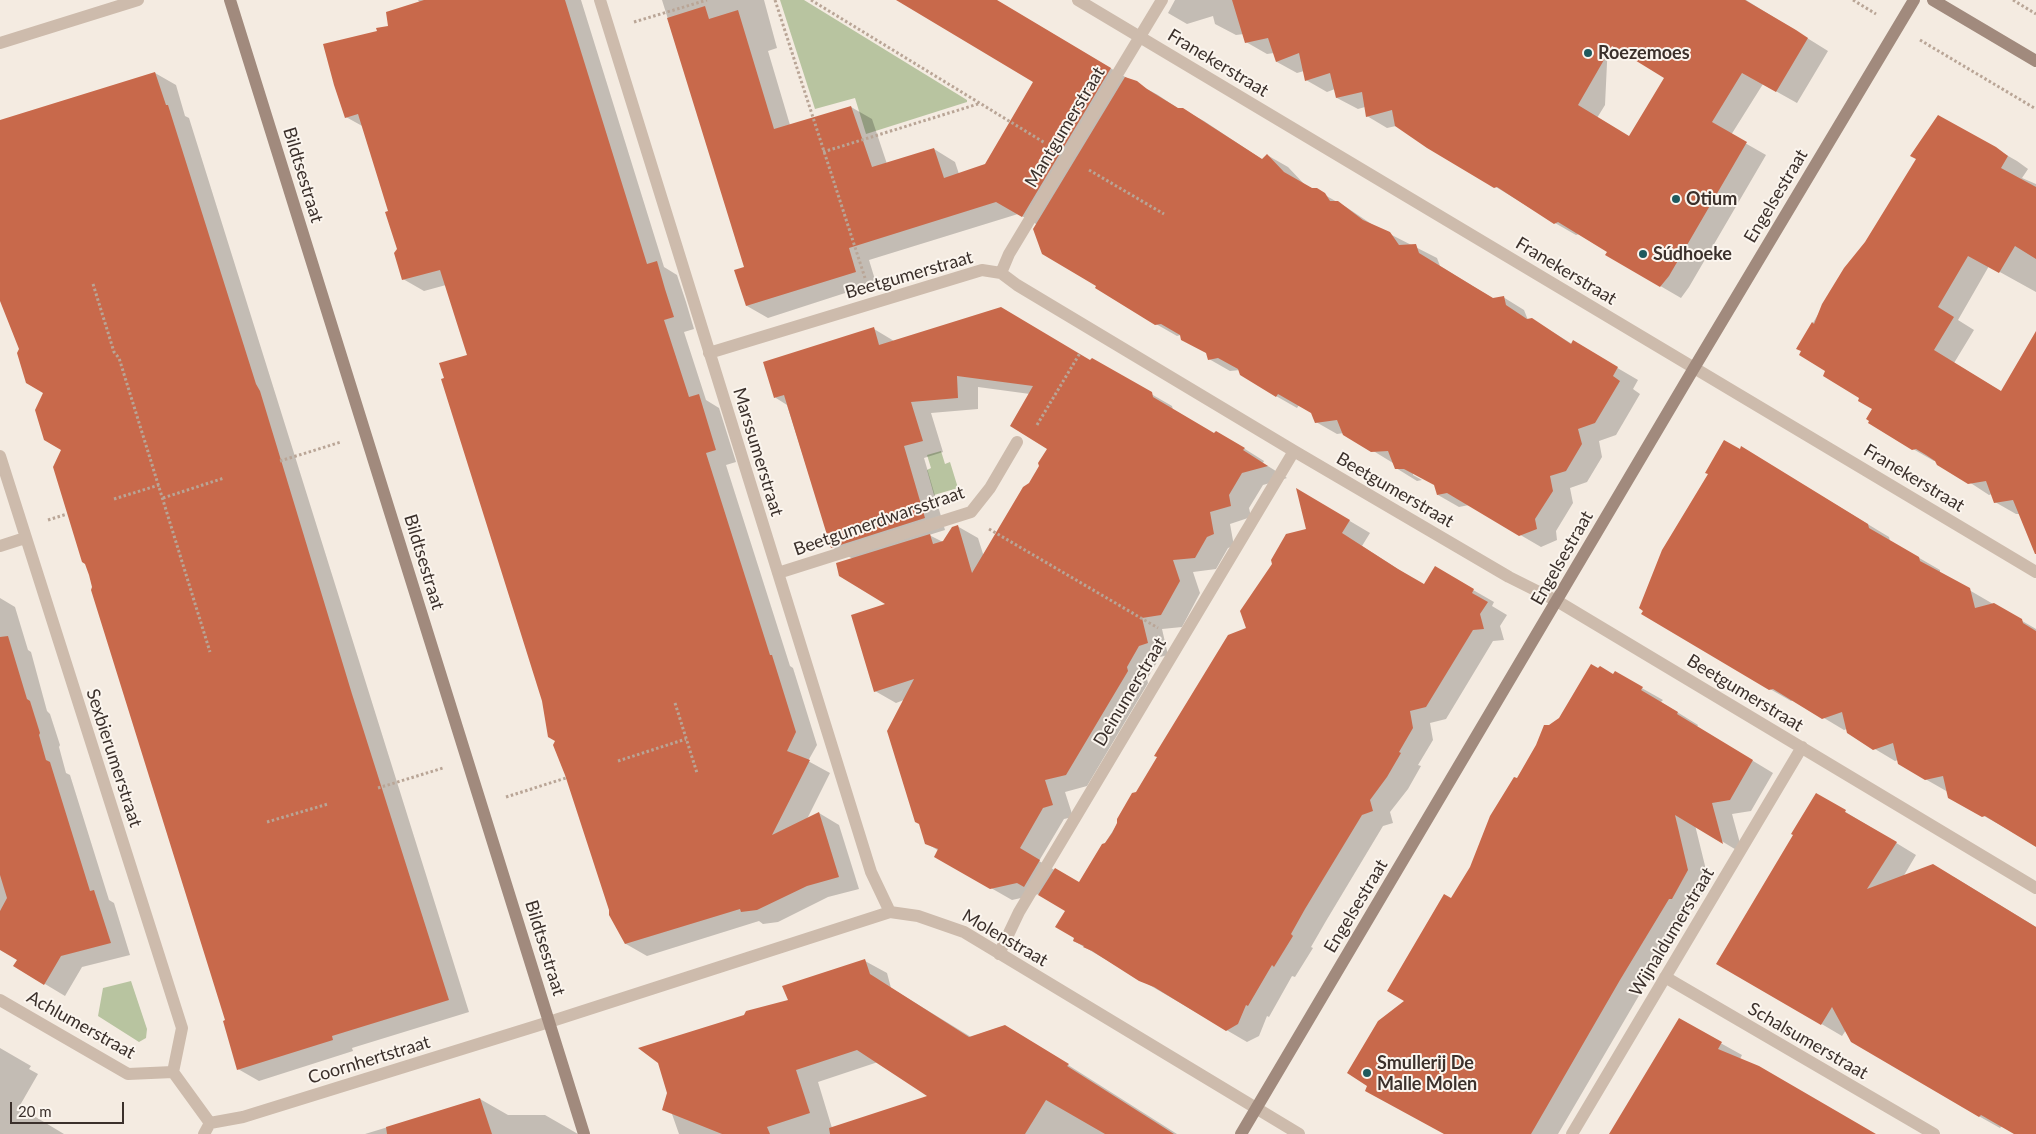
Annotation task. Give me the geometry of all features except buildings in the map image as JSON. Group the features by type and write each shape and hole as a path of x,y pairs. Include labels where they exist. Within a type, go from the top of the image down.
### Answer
{"street":[{"path":"0,43 138,0"},
{"name":"Bildtsestraat","path":"230,0 584,1134"},
{"name":"Marssumerstraat","path":"600,0 871,872 890,912"},
{"name":"Franekerstraat","path":"1078,0 2036,572"},
{"name":"Mantgumerstraat","path":"1001,273 1009,254 1162,0"},
{"name":"Engelsestraat","path":"1241,1134 1914,0"},
{"path":"1933,0 2036,61"},
{"name":"Beetgumerstraat","path":"709,353 982,270 1001,273 1017,285 1294,451 1509,577 1558,601 2036,888"},
{"name":"Beetgumerdwarsstraat","path":"778,573 971,512 990,488 1017,442"},
{"name":"Deinumerstraat","path":"999,954 1020,912 1294,451"},
{"name":"Sexbierumerstraat","path":"0,456 182,1028 172,1072"},
{"path":"0,546 25,538"},
{"name":"Wijnaldumerstraat","path":"1572,1134 1802,747"},
{"name":"Molenstraat","path":"550,1022 890,912 918,916 964,932 1299,1134"},
{"name":"Schalsumerstraat","path":"1665,977 1934,1134"},
{"name":"Achlumerstraat","path":"0,1000 128,1074 172,1072"},
{"name":"Coornhertstraat","path":"207,1129 550,1022"},
{"path":"172,1072 207,1129"}],"path":[{"path":"609,30 708,0"},
{"path":"775,0 873,303"},
{"path":"811,0 970,96 978,104 1164,214"},
{"path":"1853,0 2036,109"},
{"path":"2013,0 2036,14"},
{"path":"823,152 978,104"},
{"path":"93,284 114,352 119,358 210,652"},
{"path":"1017,442 1030,437 1093,331"},
{"path":"280,461 365,434"},
{"path":"163,498 224,478"},
{"path":"114,499 159,485"},
{"path":"971,512 979,523 1180,641"},
{"path":"675,703 697,772"},
{"path":"618,761 686,740"},
{"path":"378,788 467,760"},
{"path":"481,805 566,778"},
{"path":"267,822 328,804"}],"green space":[{"path":"780,0 804,0 967,100 967,102 866,134 855,98 815,109"},
{"path":"941,451 945,464 950,462 958,488 934,495 927,470 931,468 927,455"},
{"path":"131,981 147,1029 146,1038 139,1042 98,1016 103,988"}],"place":[{"name":"Roezemoes","path":"1588,53"},
{"name":"Otium","path":"1676,199"},
{"name":"Súdhoeke","path":"1643,254"},
{"name":"Smullerij De Malle Molen","path":"1367,1073"}]}
